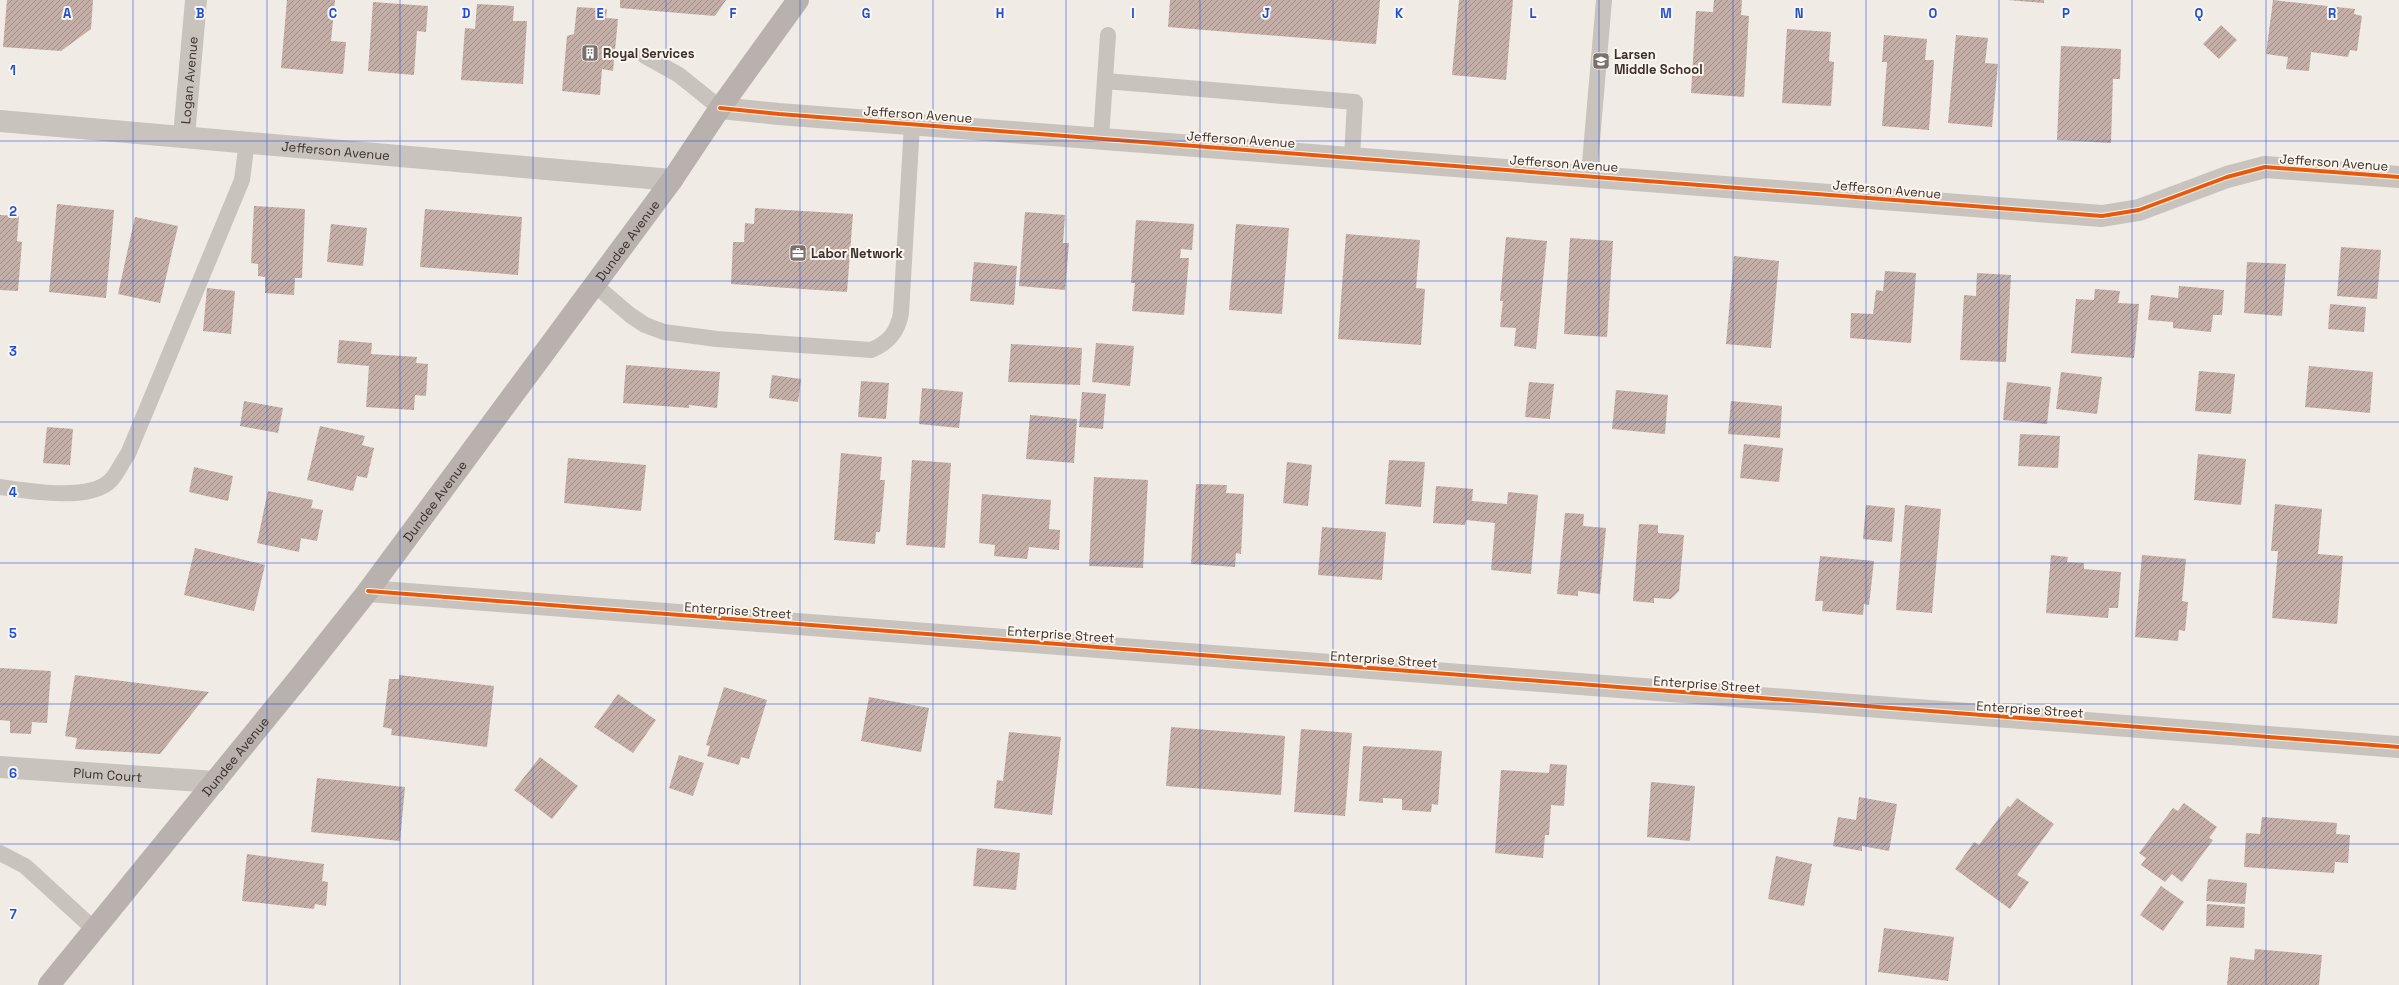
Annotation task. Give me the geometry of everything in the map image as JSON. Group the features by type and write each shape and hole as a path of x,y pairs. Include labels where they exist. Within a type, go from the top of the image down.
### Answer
{"main road":[{"name":"Dundee Avenue","path":"48,985 215,782 368,591 672,180 720,108 798,0"}],"street":[{"name":"Logan Avenue","path":"184,136 196,0"},
{"name":"Jefferson Avenue","path":"720,108 2102,216 2139,210 2227,177 2265,167 2399,177"},
{"name":"Jefferson Avenue","path":"0,121 247,141 672,180"},
{"name":"Enterprise Street","path":"368,591 2399,747"},
{"name":"Plum Court","path":"0,767 215,782"}],"lane":[{"path":"1589,175 1604,0"},
{"path":"1101,138 1108,35"},
{"path":"645,56 679,75 720,108"},
{"path":"1105,80 1355,102 1352,158"},
{"path":"595,285 630,315 645,325 664,332 717,339 871,350 880,346 894,333 901,313 912,124"},
{"path":"0,487 64,493 94,490 110,480 128,454 242,180 247,141"},
{"path":"0,853 25,866 94,930"}],"building":[{"path":"7,0 93,0 91,29 61,51 3,47"},
{"path":"287,0 335,0 331,41 346,42 343,74 281,68"},
{"path":"620,0 726,0 715,16 620,8"},
{"path":"1170,0 1380,0 1376,44 1168,27"},
{"path":"1459,0 1513,0 1506,80 1452,75"},
{"path":"1714,0 1742,0 1741,15 1749,16 1744,97 1691,93 1696,11 1713,12"},
{"path":"2008,0 2044,0 2044,3"},
{"path":"2273,0 2355,9 2354,14 2362,16 2357,51 2350,50 2348,57 2311,52 2309,71 2286,69 2288,57 2266,54"},
{"path":"373,2 428,6 426,32 417,31 414,75 368,71"},
{"path":"477,4 514,6 513,21 527,21 523,84 461,80 465,28 475,29"},
{"name":"Royal Services","path":"577,7 607,9 606,18 618,19 613,71 602,69 600,95 562,91 567,36 574,34"},
{"path":"2221,25 2237,40 2219,59 2203,44"},
{"path":"1787,29 1831,32 1829,61 1834,62 1831,106 1782,103"},
{"path":"1884,35 1927,39 1925,60 1934,60 1929,130 1882,126 1887,62 1882,62"},
{"path":"1956,35 1988,38 1985,63 1998,64 1992,127 1948,123"},
{"path":"2061,46 2121,49 2120,79 2113,79 2111,143 2057,140"},
{"path":"57,204 114,210 106,298 49,292"},
{"path":"254,206 305,209 302,278 295,278 294,295 265,293 265,277 258,276 258,264 251,263"},
{"path":"755,208 853,214 847,292 731,284 733,242 744,242 745,223 754,224"},
{"path":"425,209 522,217 518,275 420,267"},
{"path":"1025,212 1065,215 1063,243 1069,243 1065,290 1019,286"},
{"path":"0,215 19,216 17,241 22,242 18,291 0,290"},
{"path":"135,217 178,226 160,303 118,294"},
{"path":"1136,220 1194,224 1192,250 1181,249 1180,258 1189,258 1184,315 1132,311 1135,283 1131,283"},
{"path":"331,224 367,228 363,266 327,262"},
{"path":"1236,224 1289,228 1282,314 1229,310"},
{"path":"1346,234 1420,240 1416,288 1425,289 1421,345 1338,339"},
{"path":"1506,237 1547,241 1536,349 1514,346 1516,328 1500,327 1503,301 1500,301"},
{"path":"1570,238 1613,241 1607,337 1564,334"},
{"path":"2341,247 2381,250 2377,299 2337,296"},
{"path":"1734,256 1779,261 1771,348 1726,344"},
{"path":"974,262 1017,266 1014,305 970,301"},
{"path":"2247,262 2286,264 2282,316 2244,313"},
{"path":"1885,271 1916,273 1911,343 1850,338 1851,313 1873,314 1876,290 1883,291"},
{"path":"1977,273 2011,275 2006,362 1960,360 1964,295 1976,296"},
{"path":"2179,286 2224,290 2222,315 2213,315 2211,332 2173,328 2173,322 2148,320 2151,295 2178,298"},
{"path":"207,288 235,291 231,334 203,331"},
{"path":"2095,289 2120,291 2118,303 2139,304 2134,358 2071,353 2076,299 2094,300"},
{"path":"2330,304 2366,307 2364,332 2328,329"},
{"path":"339,340 372,343 371,354 417,357 416,363 428,364 426,396 415,395 414,410 366,407 369,366 337,363"},
{"path":"1096,343 1134,346 1130,386 1092,382"},
{"path":"1011,344 1082,348 1080,385 1008,382"},
{"path":"626,365 720,372 717,408 689,405 689,408 623,403"},
{"path":"2309,366 2373,372 2370,413 2305,407"},
{"path":"2199,371 2235,374 2231,414 2195,411"},
{"path":"2061,372 2102,377 2097,414 2056,409"},
{"path":"772,375 801,379 798,402 769,398"},
{"path":"861,381 889,383 886,419 858,417"},
{"path":"1529,382 1554,384 1550,419 1525,417"},
{"path":"2007,382 2051,387 2047,424 2003,420"},
{"path":"922,388 963,392 959,428 919,424"},
{"path":"1616,390 1668,395 1665,434 1612,429"},
{"path":"1082,392 1106,394 1103,429 1079,427"},
{"path":"244,401 283,408 278,433 240,426"},
{"path":"1731,401 1782,406 1780,438 1728,434"},
{"path":"1030,415 1077,419 1074,463 1026,459"},
{"path":"320,426 365,436 362,445 374,448 367,478 357,476 353,491 307,480"},
{"path":"47,427 73,429 70,465 43,463"},
{"path":"2020,434 2060,436 2058,468 2018,466"},
{"path":"1744,444 1783,448 1779,482 1740,478"},
{"path":"841,453 882,457 880,480 885,480 880,532 876,532 875,544 834,540"},
{"path":"2198,454 2246,459 2241,505 2194,500"},
{"path":"568,458 646,465 641,511 564,503"},
{"path":"912,460 951,463 945,548 906,545"},
{"path":"1389,460 1425,462 1421,507 1385,504"},
{"path":"1287,462 1312,465 1308,506 1283,503"},
{"path":"194,467 233,476 228,501 189,492"},
{"path":"1094,477 1148,480 1143,568 1089,566"},
{"path":"1196,484 1227,485 1226,493 1244,494 1241,554 1236,553 1235,567 1191,564"},
{"path":"1436,486 1473,489 1472,501 1507,504 1508,492 1538,495 1531,574 1491,570 1495,523 1466,520 1465,525 1433,523"},
{"path":"268,491 313,500 311,508 323,510 317,541 301,538 299,552 257,543"},
{"path":"982,494 1051,500 1049,529 1060,530 1059,550 1029,547 1027,559 994,556 995,545 979,543"},
{"path":"2275,504 2322,509 2318,554 2343,556 2337,624 2272,618 2278,551 2271,551"},
{"path":"1866,505 1895,508 1892,542 1863,539"},
{"path":"1905,505 1941,509 1932,613 1896,610"},
{"path":"1565,513 1584,514 1583,526 1606,528 1600,594 1578,591 1578,596 1557,594"},
{"path":"1639,524 1658,525 1658,533 1684,535 1679,591 1671,599 1654,598 1654,603 1633,601"},
{"path":"1322,527 1386,532 1382,580 1318,575"},
{"path":"195,548 265,565 254,611 184,595"},
{"path":"2051,555 2068,557 2067,562 2084,563 2084,569 2121,572 2118,608 2109,608 2108,618 2046,613"},
{"path":"2142,555 2186,559 2182,601 2188,602 2185,631 2179,630 2178,641 2135,637"},
{"path":"1820,556 1874,561 1869,605 1864,604 1863,615 1822,611 1823,601 1815,601"},
{"path":"0,668 51,671 47,723 32,722 31,734 10,733 10,721 0,720"},
{"path":"75,675 209,692 160,754 75,749 77,738 65,736"},
{"path":"399,675 494,686 487,747 391,735 392,729 383,727 389,679 399,679"},
{"path":"724,687 767,700 749,759 741,757 739,765 707,756 710,746 706,745"},
{"path":"618,694 656,720 633,753 594,727"},
{"path":"869,697 929,708 921,752 861,741"},
{"path":"1171,727 1285,736 1281,795 1166,786"},
{"path":"1301,729 1352,733 1345,816 1294,812"},
{"path":"1009,732 1061,737 1052,815 994,808 997,780 1003,781"},
{"path":"1363,746 1442,751 1438,805 1432,804 1431,812 1402,810 1402,799 1383,798 1383,803 1359,801"},
{"path":"679,755 704,763 693,796 669,788"},
{"path":"540,757 578,786 552,819 514,790"},
{"path":"1550,764 1567,765 1564,806 1551,805 1549,835 1545,835 1543,858 1495,853 1501,770 1549,773"},
{"path":"317,778 405,787 400,841 311,832"},
{"path":"1651,782 1695,786 1690,841 1647,837"},
{"path":"1859,797 1897,804 1889,851 1862,846 1862,851 1833,846 1838,817 1856,820"},
{"path":"2017,798 2054,824 2017,875 2029,882 2010,909 1955,869 1974,842 1979,845 2008,806 2010,807"},
{"path":"2184,803 2217,827 2209,838 2213,840 2182,882 2172,874 2165,882 2141,865 2146,858 2139,853 2173,808 2178,811"},
{"path":"2262,817 2337,823 2336,834 2350,835 2348,863 2335,862 2334,873 2244,867 2246,833 2260,834"},
{"path":"977,848 1020,853 1016,890 973,886"},
{"path":"247,854 324,864 322,881 328,882 326,906 315,904 314,909 242,901"},
{"path":"1776,856 1812,864 1804,906 1768,899"},
{"path":"2208,879 2247,883 2245,904 2206,901"},
{"path":"2161,886 2184,902 2163,931 2140,915"},
{"path":"2207,904 2245,907 2244,928 2206,926"},
{"path":"1884,928 1954,937 1948,981 1878,972"},
{"path":"2255,949 2322,955 2319,985 2227,985 2230,957 2254,960"}],"cycle path":[{"path":"720,108 779,114 2102,216 2139,210 2227,177 2265,167 2399,177"},
{"path":"368,591 2399,747"}],"place":[{"name":"Royal Services","path":"590,53"},
{"name":"Larsen Middle School","path":"1601,61"},
{"name":"Labor Network","path":"798,253"}]}
